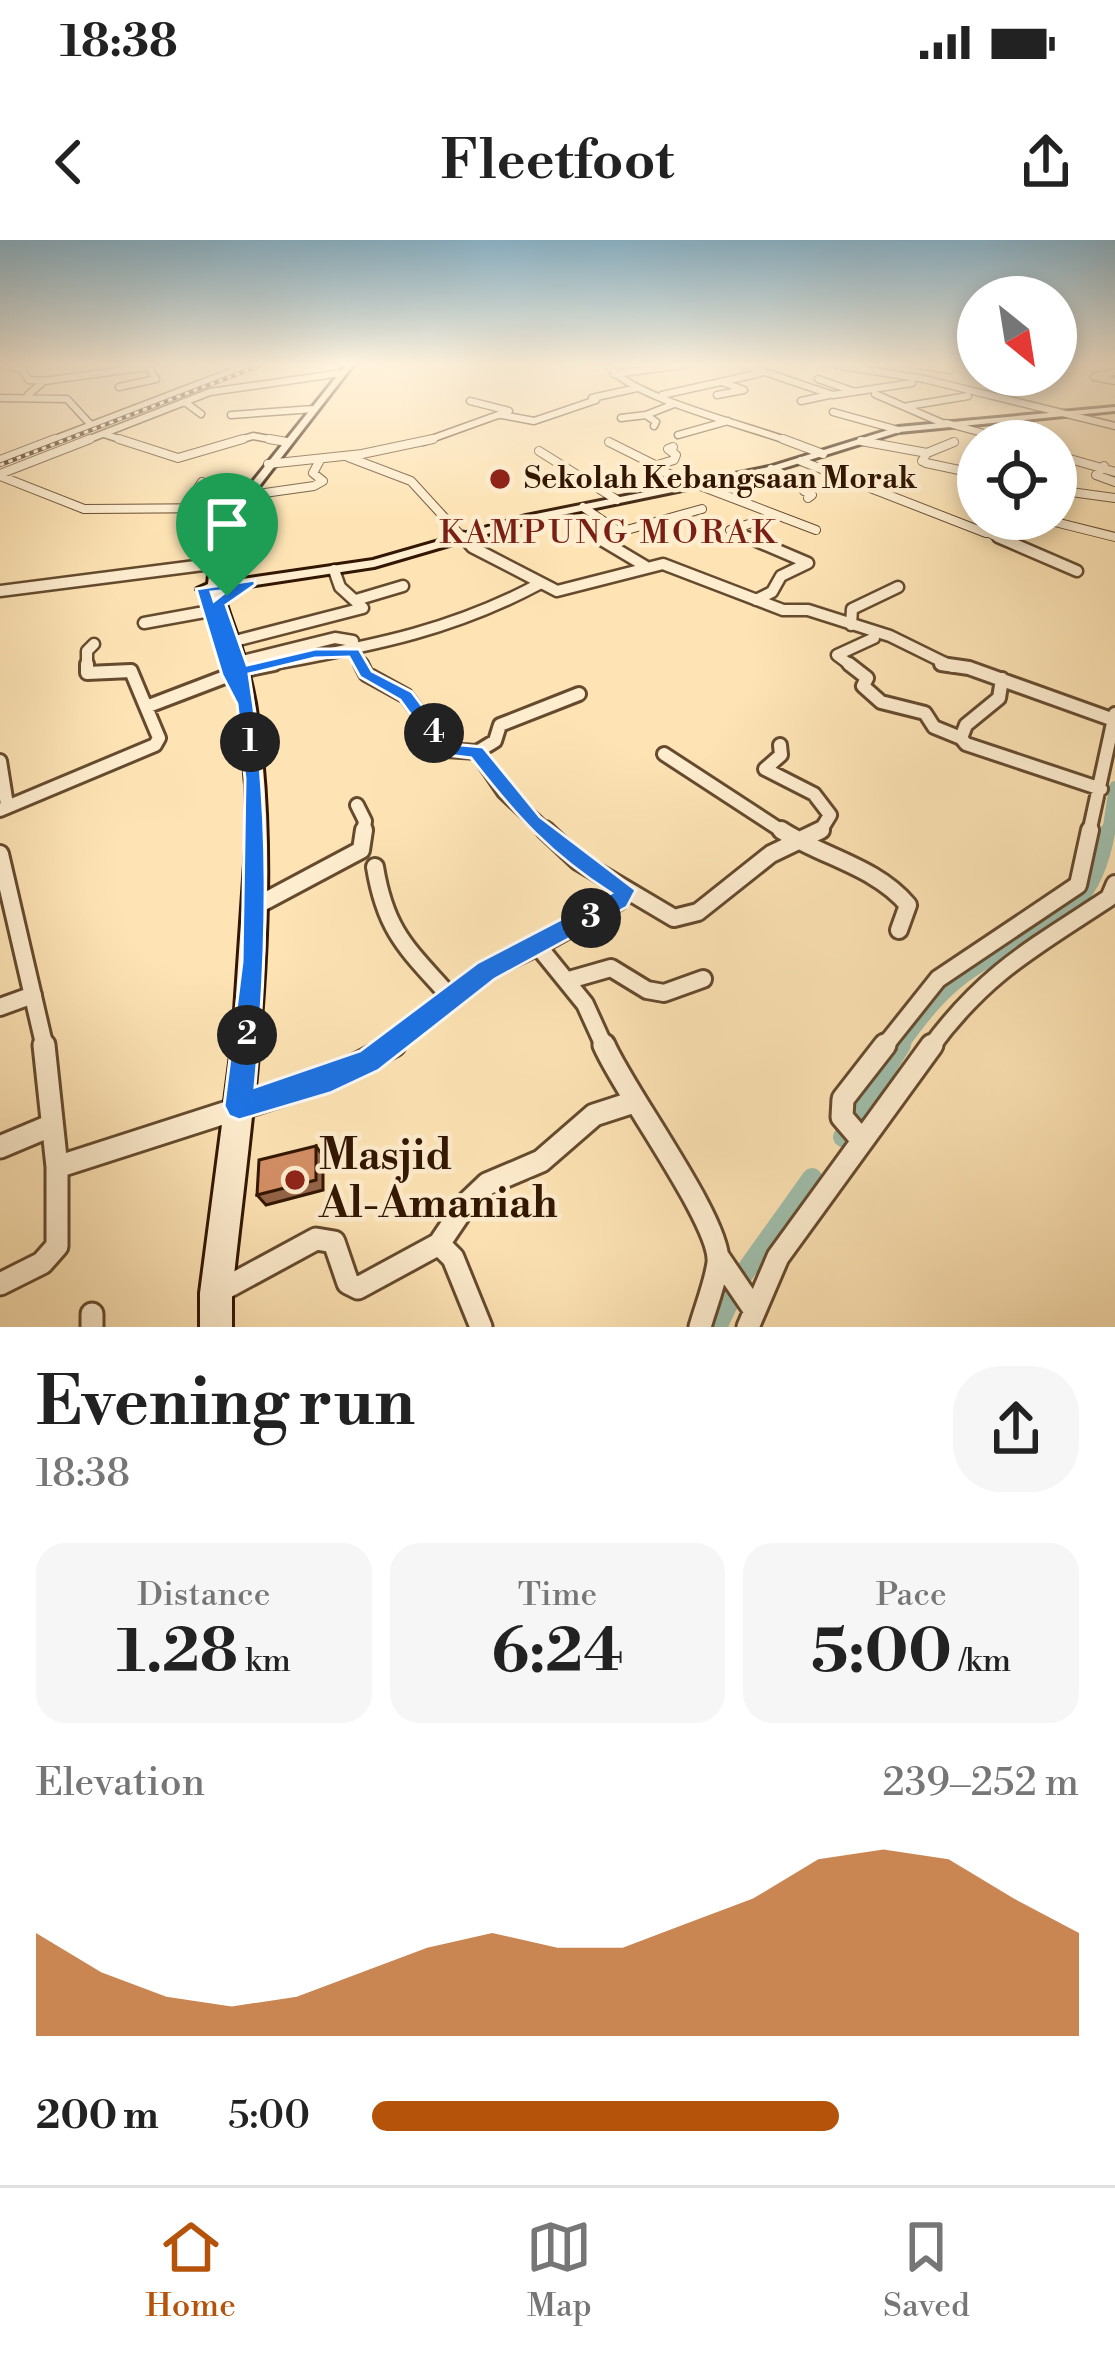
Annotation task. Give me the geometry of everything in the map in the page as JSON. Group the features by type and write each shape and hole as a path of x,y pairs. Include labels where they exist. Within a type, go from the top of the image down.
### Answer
{"main road":[{"path":"236,669 208,588 208,566 233,508 309,416"},
{"path":"208,588 334,570 583,507 771,469 898,430 1053,416"},
{"path":"208,566 232,581 250,583"},
{"path":"214,608 250,583"},
{"path":"214,608 231,642 254,779 254,962 216,1327"}],"street":[{"path":"82,416 91,425"},
{"path":"0,460 115,416"},
{"path":"0,475 150,416"},
{"path":"268,464 345,457 469,431 501,416"},
{"path":"506,416 534,421 550,416"},
{"path":"621,418 640,416"},
{"path":"647,416 654,426"},
{"path":"720,416 823,454"},
{"path":"846,416 898,430"},
{"path":"929,416 957,426"},
{"path":"1067,416 1115,426"},
{"path":"678,435 733,419"},
{"path":"104,434 178,458 253,436 287,442"},
{"path":"861,441 927,453 954,442"},
{"path":"609,442 655,465 675,458 668,449 673,447"},
{"path":"332,446 345,457 411,481 483,555 566,592 645,566 668,566 785,610 810,610 874,632 946,668 967,667 1114,717 1078,885 938,979 843,1099 840,1112 853,1131"},
{"path":"539,451 617,500"},
{"path":"927,453 922,461 957,469"},
{"path":"1077,460 1115,472"},
{"path":"802,461 957,521"},
{"path":"244,496 292,493 318,484 323,481 313,473 319,462"},
{"path":"655,465 658,471 691,485 816,530"},
{"path":"1104,466 1096,475 1115,482"},
{"path":"771,469 808,486 804,491 812,495 808,498"},
{"path":"0,475 84,509 233,508"},
{"path":"184,509 202,482"},
{"path":"1077,493 1115,498"},
{"path":"583,507 618,531"},
{"path":"645,566 598,538 702,509"},
{"path":"756,600 772,592 782,576 808,563 790,550 759,544 730,530 774,516"},
{"path":"1077,528 1115,537"},
{"path":"1005,540 1077,571"},
{"path":"0,591 208,566"},
{"path":"231,642 363,608 335,580 334,570"},
{"path":"146,706 236,669 335,638 354,646 440,629 491,610 541,583"},
{"path":"356,600 403,586"},
{"path":"851,625 852,609 898,587"},
{"path":"144,623 214,608"},
{"path":"874,632 873,638 837,655 866,677 862,686 880,701 925,712 934,728 1101,789"},
{"path":"0,760 3,807 155,745 159,737 131,671 87,673 87,651 94,644"},
{"path":"354,646 366,674 406,696 446,750 477,752 495,741 500,725 579,694"},
{"path":"961,738 966,725 999,698 1002,680"},
{"path":"477,752 532,822 578,861 665,916 691,916 771,854 823,830 830,815 814,794 765,769 781,754 780,746"},
{"path":"664,754 707,773 799,842 898,891 908,905 899,930"},
{"path":"254,907 361,850 365,821 357,805"},
{"path":"0,854 46,1052 50,1126 58,1167 57,1246 42,1263 0,1284"},
{"path":"375,867 381,908 389,924 452,999"},
{"path":"749,1310 853,1131 966,999 1003,967 1109,898 1115,884"},
{"path":"58,1167 330,1079 370,1060 486,971 619,901 624,890"},
{"path":"538,946 569,980 634,1102 687,1183 719,1258 749,1310"},
{"path":"569,980 616,968 646,990 664,993 703,979"},
{"path":"0,1007 33,995"},
{"path":"216,1293 316,1239 334,1242 348,1282 358,1288 439,1244 491,1181 543,1160 583,1119 603,1107 634,1102"},
{"path":"0,1148 50,1126"},
{"path":"439,1244 453,1258 481,1327"},
{"path":"700,1327 719,1258"}],"building":[{"path":"316,1146 316,1180 257,1195 259,1160"}],"waterway":[{"path":"1108,833 1115,787"},
{"path":"900,1047 953,985 1077,902 1101,861 1108,830"},
{"path":"843,1137 900,1047"},
{"path":"717,1327 740,1279 812,1178"}],"railway":[{"path":"0,465 129,416"}],"place":[{"name":"Sekolah Kebangsaan Morak","path":"500,479"},
{"name":"Masjid Al-Amaniah","path":"295,1180"}],"district":[{"name":"KAMPUNG MORAK","path":"609,533"}],"route":[{"path":"227,596 219,604 241,671 245,704 254,779 256,851 254,962 239,1106 330,1079 370,1060 486,971 589,920 619,901 624,890 578,861 532,822 477,752 448,752 406,696 366,674 354,652 315,653 241,671 245,704 230,675 203,589 250,583 227,596"}]}
